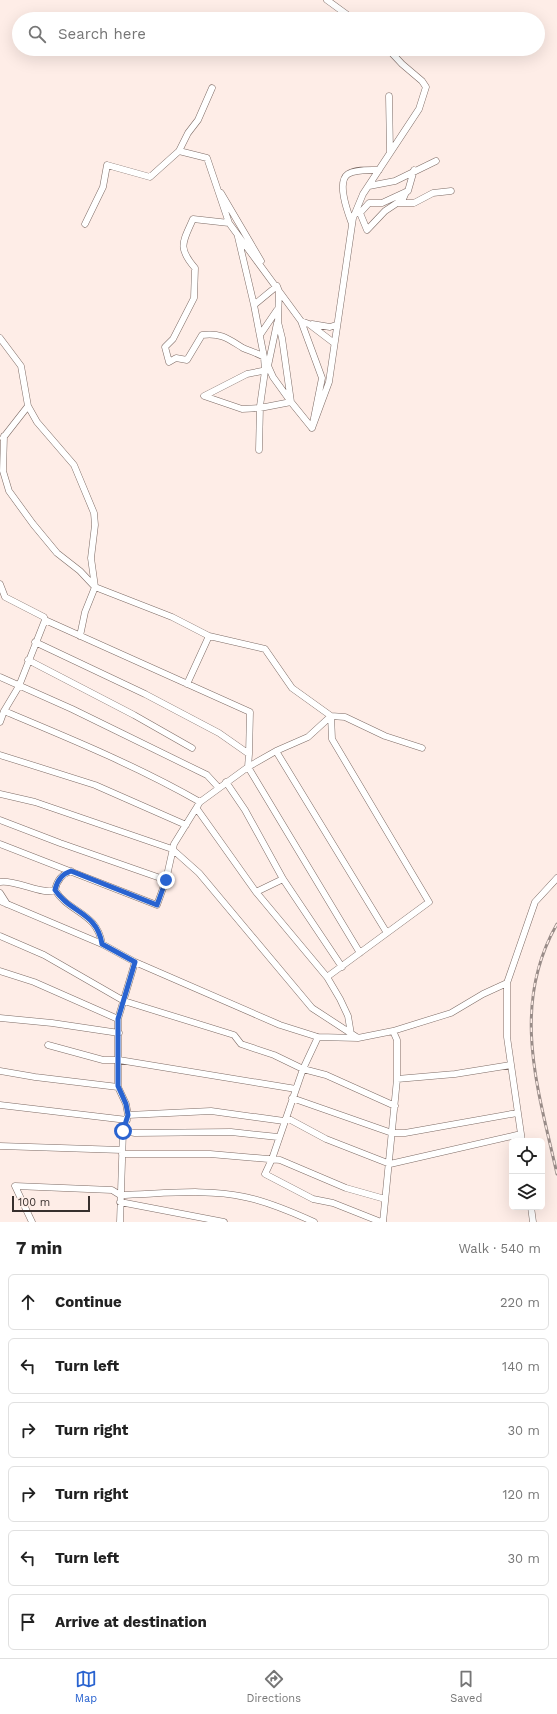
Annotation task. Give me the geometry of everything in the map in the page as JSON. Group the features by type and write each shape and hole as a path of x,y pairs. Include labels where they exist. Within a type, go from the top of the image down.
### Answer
{"street":[{"path":"327,0 343,12"},
{"path":"312,428 329,382 336,325 352,224 363,194 419,109 426,87 422,81 395,56"},
{"path":"85,224 103,187 107,165 150,177 179,151 188,133 198,120 212,88"},
{"path":"389,96 390,152"},
{"path":"179,151 206,158 228,223 242,256"},
{"path":"369,186 395,181 436,160"},
{"path":"352,224 342,188 343,180 348,174 379,170"},
{"path":"406,192 382,203 369,203 360,213 367,230 384,211 403,199 406,192 414,170"},
{"path":"214,181 279,291 278,322 268,366"},
{"path":"397,203 414,203 433,193 451,192"},
{"path":"193,219 228,223 303,322 322,378 312,428 291,402 268,366 264,357 225,336 214,333 202,334 187,360 176,358 169,362 165,347 173,339 194,298 195,268 186,258 182,243 193,219"},
{"path":"237,235 254,305 264,357 265,371 260,408 259,450"},
{"path":"254,305 276,285"},
{"path":"260,335 278,309"},
{"path":"278,322 282,338 291,402"},
{"path":"303,322 326,327 336,325"},
{"path":"303,322 334,343"},
{"path":"0,338 21,366 28,406 37,422 74,465 92,507 95,525 91,558 95,587 85,612 80,636"},
{"path":"262,371 247,374 204,396 242,409 260,408 291,402"},
{"path":"0,442 28,406"},
{"path":"4,436 3,471 10,491 33,524 57,553 80,571 95,587 172,617 209,636 265,649 292,688 331,716 345,717 385,736 422,748"},
{"path":"0,584 5,597 44,617 45,620 250,712 248,766 360,953"},
{"path":"0,722 4,711 18,686 45,620"},
{"path":"188,684 209,636"},
{"path":"35,642 145,694 219,733 249,754"},
{"path":"28,660 127,711 192,748"},
{"path":"0,677 72,709 207,775 218,787"},
{"path":"4,711 82,743 142,770 200,802"},
{"path":"0,844 157,905 166,880 172,849 200,802 248,766 276,751 308,737 331,716"},
{"path":"327,977 429,902 332,739 331,716"},
{"path":"276,751 387,933"},
{"path":"0,755 95,785 186,825"},
{"path":"226,782 245,810 283,879 342,967"},
{"path":"0,794 35,802 172,849 199,873 312,1008 358,1038"},
{"path":"197,809 256,892 327,977 348,1016 352,1034"},
{"path":"0,820 60,843 166,880"},
{"path":"55,890 57,882 63,875 71,871"},
{"path":"522,1138 506,1037 507,983 535,902 557,878"},
{"path":"256,892 283,879"},
{"path":"0,882 13,882 49,892 55,890"},
{"path":"55,890 62,899 93,921 100,932 102,944"},
{"path":"0,893 7,904"},
{"path":"0,901 102,944 135,962 280,1025 318,1037 358,1038 393,1031 451,1013 483,994 507,983"},
{"path":"0,936 44,955 124,1001 234,1035 241,1044 274,1055 303,1069 326,1075 395,1106"},
{"path":"120,1222 123,1131 127,1118 126,1104 118,1086 118,1019 135,962"},
{"path":"0,971 34,982 118,1019"},
{"path":"0,1018 52,1023 119,1033"},
{"path":"318,1037 303,1069 292,1098 287,1118 278,1137 272,1159 265,1174 313,1199 333,1202 382,1222 386,1199 388,1164 397,1079 397,1040 393,1031"},
{"path":"48,1045 103,1060 119,1060 296,1089"},
{"path":"397,1079 455,1074 511,1065"},
{"path":"0,1071 35,1077 118,1086"},
{"path":"292,1098 392,1133 405,1133 518,1113"},
{"path":"0,1105 127,1118 212,1111 284,1121 287,1118"},
{"path":"287,1118 326,1139 388,1164 521,1134"},
{"path":"123,1131 135,1133 231,1132 278,1137"},
{"path":"0,1146 122,1152 210,1154 280,1160 346,1188 386,1199"},
{"path":"32,1222 15,1186 112,1190 120,1195 202,1193 244,1196 271,1204 314,1222"},
{"path":"120,1202 224,1222"},
{"path":"531,1210 533,1222"}],"railway":[{"path":"557,924 543,955 534,986 531,1017 532,1048 536,1079 557,1174"}],"route":[{"path":"123,1131 128,1115 126,1104 118,1086 118,1019 135,962 102,944 100,932 93,921 62,899 55,890 57,882 63,875 71,871 157,905 166,880"}]}
